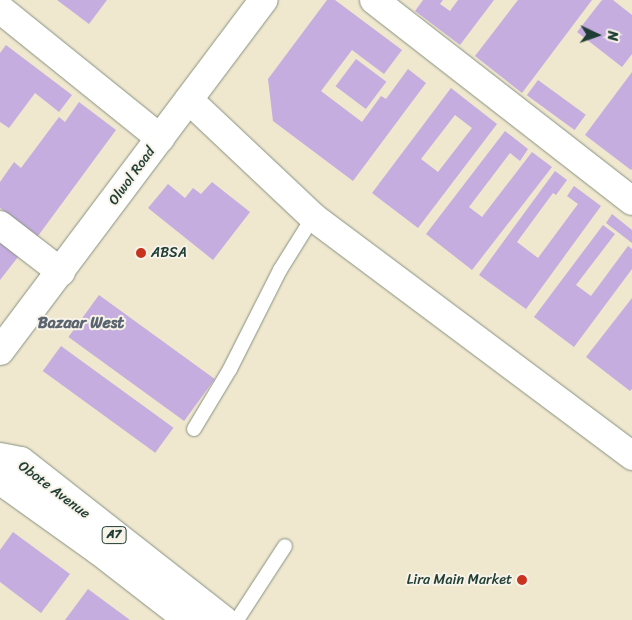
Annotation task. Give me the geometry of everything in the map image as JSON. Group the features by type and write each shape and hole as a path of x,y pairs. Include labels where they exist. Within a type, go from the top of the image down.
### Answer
{"street":[{"name":"Olwol Road","path":"0,351 62,272 264,0"},
{"path":"374,0 632,201"},
{"path":"0,9 160,138"},
{"path":"189,100 313,217 632,456"},
{"path":"0,225 62,272"},
{"name":"Obote Avenue","path":"0,457 21,462 224,620"},
{"name":"Obote Avenue","path":"0,474 4,483 99,551 188,620"}],"lane":[{"path":"194,430 230,369 280,270 313,217"},
{"path":"237,620 284,546"}],"building":[{"path":"57,0 107,0 89,24"},
{"path":"327,0 335,0 402,50 384,74 352,50 321,91 362,122 381,96 386,99 408,69 426,83 353,181 273,121 268,79"},
{"path":"423,0 443,0 440,4 450,11 458,0 494,0 460,45 415,11"},
{"path":"518,0 592,0 522,93 475,56"},
{"path":"602,0 613,0 632,15 632,54 622,67 577,32"},
{"path":"6,45 72,95 59,112 35,93 9,128 0,122 0,53"},
{"path":"356,59 386,82 366,109 336,86"},
{"path":"632,72 632,169 631,170 585,135"},
{"path":"538,80 586,115 575,130 527,95"},
{"path":"451,88 497,124 418,228 372,193","holes":["455,115 472,128 438,172 421,159"]},
{"path":"79,102 116,130 38,236 0,208 0,182 14,162 21,168 59,117 65,122"},
{"path":"505,131 528,149 520,161 510,153 469,207 482,217 532,152 552,167 472,270 426,234"},
{"path":"555,171 567,180 556,195 553,193 517,242 538,258 578,204 567,196 574,186 601,206 526,309 479,275"},
{"path":"212,182 250,212 213,260 148,208 168,184 185,198 193,188 201,194"},
{"path":"612,214 632,230 632,243 606,223"},
{"path":"603,225 615,234 576,285 591,296 628,246 632,249 632,269 574,347 534,317"},
{"path":"0,242 18,257 0,280"},
{"path":"99,295 215,379 184,421 68,337"},
{"path":"632,298 632,389 630,391 586,357"},
{"path":"61,346 173,428 155,453 43,371"},
{"path":"13,532 70,574 41,613 0,582 0,550"},
{"path":"88,589 130,620 65,620"}],"place":[{"name":"ABSA","path":"141,253"},
{"name":"Lira Main Market","path":"522,580"}],"district":[{"name":"Bazaar West","path":"81,323"}]}
